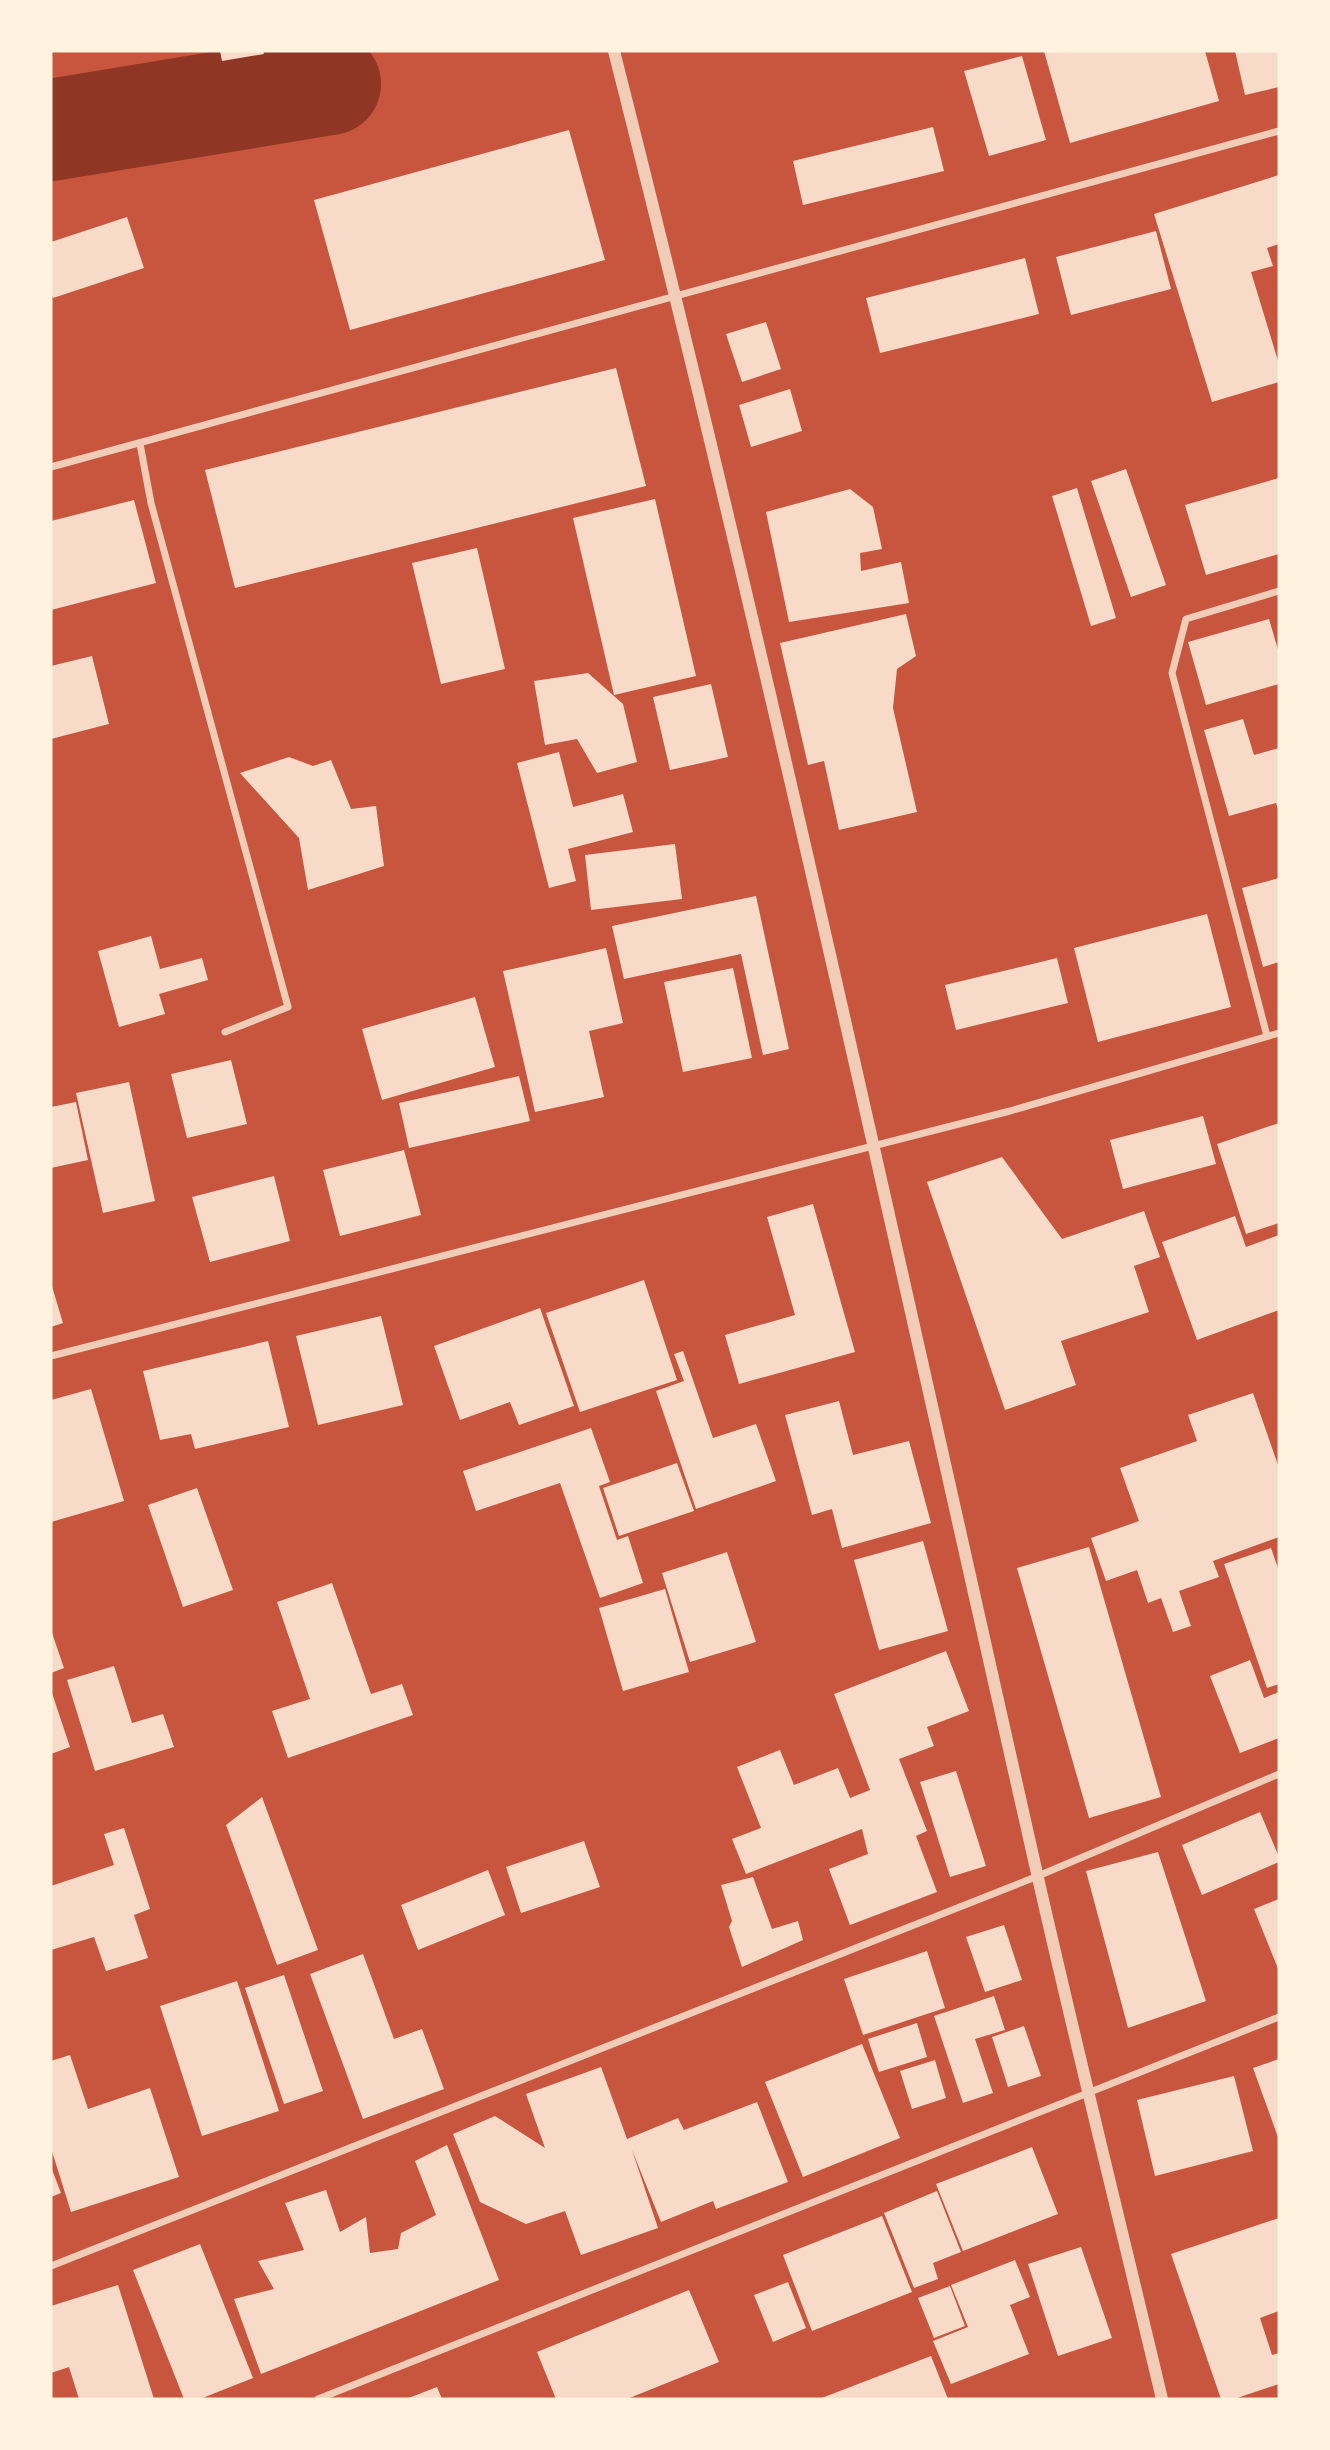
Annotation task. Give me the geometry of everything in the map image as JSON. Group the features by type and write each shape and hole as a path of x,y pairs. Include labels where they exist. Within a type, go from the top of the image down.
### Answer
{"street":[{"path":"614,51 676,296 874,1146 1038,1876 1161,2399"},
{"path":"51,467 1279,131"},
{"path":"140,444 151,503 288,1007 225,1032"},
{"path":"1267,1037 1172,673 1186,619 1279,592"},
{"path":"51,1356 1010,1111 1279,1033"},
{"path":"51,2266 1038,1876 1279,1774"},
{"path":"318,2399 1279,2017"}],"building":[{"path":"220,51 263,51 264,54 222,61"},
{"path":"1044,51 1205,51 1219,101 1070,143"},
{"path":"1235,51 1279,51 1279,87 1245,95"},
{"path":"1022,56 1046,140 989,156 964,71"},
{"path":"933,127 944,171 803,205 793,161"},
{"path":"569,130 605,260 350,330 314,200"},
{"path":"1279,175 1279,244 1267,248 1273,266 1251,272 1279,364 1279,382 1212,402 1154,214"},
{"path":"127,217 144,268 53,298 51,242"},
{"path":"1156,231 1171,289 1071,315 1056,257"},
{"path":"1025,258 1039,314 880,353 866,298"},
{"path":"766,322 781,369 742,382 726,334"},
{"path":"616,368 646,486 235,588 205,470"},
{"path":"790,389 802,431 751,447 739,405"},
{"path":"1126,469 1166,585 1131,597 1091,481"},
{"path":"1279,478 1279,554 1206,575 1185,505"},
{"path":"1077,488 1116,618 1091,626 1052,496"},
{"path":"850,489 873,507 882,549 860,553 861,571 901,562 909,603 789,622 766,512"},
{"path":"655,499 696,676 614,695 573,518"},
{"path":"134,500 156,583 51,610 51,521"},
{"path":"477,548 505,669 441,684 412,563"},
{"path":"906,614 916,656 897,669 893,708 917,812 839,830 824,761 808,765 780,643"},
{"path":"1269,619 1279,653 1279,684 1206,705 1188,642"},
{"path":"92,656 109,724 51,739 51,666"},
{"path":"588,673 623,704 637,762 597,773 577,739 545,745 534,681"},
{"path":"711,684 728,757 670,770 653,697"},
{"path":"1243,719 1254,755 1279,748 1279,812 1276,803 1229,816 1204,730"},
{"path":"559,752 573,807 623,794 633,832 568,849 576,881 549,888 517,763"},
{"path":"289,757 313,766 331,760 351,809 376,806 384,866 308,890 299,838 240,773"},
{"path":"675,844 682,899 591,910 585,855"},
{"path":"1279,878 1279,962 1263,967 1242,888"},
{"path":"756,896 789,1049 763,1055 741,954 624,979 612,926"},
{"path":"1207,914 1231,1007 1098,1042 1074,948"},
{"path":"151,936 160,969 202,958 208,980 159,994 165,1014 119,1027 98,951"},
{"path":"606,948 623,1023 589,1031 604,1097 535,1112 503,971"},
{"path":"1057,958 1068,1003 956,1030 945,985"},
{"path":"733,968 752,1058 683,1072 664,982"},
{"path":"475,997 495,1067 382,1100 362,1029"},
{"path":"231,1060 247,1124 187,1138 171,1074"},
{"path":"519,1076 530,1121 409,1148 399,1103"},
{"path":"129,1082 155,1201 103,1213 76,1093"},
{"path":"76,1102 88,1160 51,1168 51,1107"},
{"path":"1203,1116 1216,1164 1123,1189 1110,1140"},
{"path":"1279,1123 1279,1223 1246,1234 1217,1144"},
{"path":"404,1150 421,1215 340,1236 323,1170"},
{"path":"1002,1157 1062,1239 1144,1211 1160,1257 1134,1266 1149,1312 1061,1341 1076,1385 1005,1410 927,1182"},
{"path":"274,1176 290,1241 210,1262 192,1197"},
{"path":"813,1204 855,1352 739,1384 725,1335 795,1315 767,1217"},
{"path":"1235,1216 1246,1247 1279,1235 1279,1310 1197,1340 1162,1242"},
{"path":"644,1280 677,1380 580,1412 546,1313"},
{"path":"51,1283 63,1323 51,1327"},
{"path":"540,1308 574,1406 519,1425 510,1402 460,1420 434,1346"},
{"path":"381,1316 403,1405 318,1425 296,1336"},
{"path":"268,1341 289,1427 195,1449 191,1434 160,1440 143,1371"},
{"path":"683,1351 713,1438 756,1424 776,1481 696,1509 656,1391 684,1381 674,1354"},
{"path":"91,1389 124,1501 51,1522 51,1400"},
{"path":"1253,1393 1279,1468 1279,1537 1213,1561 1219,1577 1179,1591 1191,1626 1173,1632 1161,1598 1148,1603 1137,1570 1106,1581 1091,1538 1139,1521 1120,1468 1197,1441 1188,1415"},
{"path":"839,1401 853,1455 909,1441 931,1523 842,1548 832,1509 812,1515 785,1415"},
{"path":"591,1428 610,1482 599,1486 617,1540 628,1536 643,1583 600,1598 560,1483 476,1511 463,1471"},
{"path":"677,1463 694,1511 619,1536 603,1488"},
{"path":"197,1488 233,1590 183,1607 148,1505"},
{"path":"923,1541 948,1631 879,1650 854,1560"},
{"path":"1089,1547 1161,1797 1089,1818 1017,1568"},
{"path":"1271,1548 1279,1571 1279,1684 1267,1688 1224,1564"},
{"path":"727,1552 756,1642 690,1662 662,1573"},
{"path":"332,1583 371,1694 402,1684 413,1715 288,1758 272,1711 310,1699 277,1602"},
{"path":"665,1589 689,1672 623,1691 599,1608"},
{"path":"51,1630 64,1668 51,1673"},
{"path":"946,1651 969,1711 927,1727 934,1746 899,1759 927,1831 916,1836 937,1892 850,1925 829,1869 868,1854 862,1829 746,1874 732,1839 761,1828 737,1767 780,1750 794,1785 838,1768 850,1798 870,1790 834,1694"},
{"path":"1250,1660 1264,1698 1279,1692 1279,1738 1240,1753 1210,1676"},
{"path":"114,1666 132,1723 163,1714 174,1747 95,1771 67,1680"},
{"path":"51,1690 70,1747 51,1754"},
{"path":"956,1771 986,1866 950,1877 920,1782"},
{"path":"262,1797 318,1950 277,1965 226,1825"},
{"path":"1260,1812 1279,1862 1202,1895 1182,1845"},
{"path":"124,1828 150,1909 134,1915 148,1958 106,1971 94,1937 51,1950 51,1886 114,1865 104,1834"},
{"path":"584,1841 600,1887 521,1913 506,1867"},
{"path":"1158,1852 1206,2001 1128,2028 1086,1871"},
{"path":"488,1870 505,1915 418,1950 401,1905"},
{"path":"753,1877 772,1929 798,1921 803,1940 742,1967 729,1927 732,1921 721,1885"},
{"path":"1279,1899 1279,1971 1254,1909"},
{"path":"1004,1925 1022,1980 985,1992 966,1937"},
{"path":"927,1951 945,2008 863,2035 844,1979"},
{"path":"363,1954 394,2039 422,2029 444,2089 363,2119 310,1974"},
{"path":"284,1975 323,2091 284,2104 245,1988"},
{"path":"237,1981 279,2111 202,2136 160,2006"},
{"path":"994,1996 1005,2030 975,2039 993,2093 963,2103 934,2016"},
{"path":"917,2023 927,2057 879,2072 868,2039"},
{"path":"1024,2026 1041,2076 1008,2087 992,2037"},
{"path":"862,2044 900,2138 803,2177 765,2082"},
{"path":"70,2055 88,2109 150,2088 179,2177 71,2212 51,2148 51,2061"},
{"path":"1279,2059 1279,2140 1253,2068"},
{"path":"935,2060 946,2098 912,2109 900,2071"},
{"path":"601,2067 627,2139 678,2118 684,2130 757,2102 788,2182 716,2209 713,2201 661,2222 632,2150 658,2228 581,2255 565,2211 526,2224 480,2202 453,2134 495,2116 545,2148 526,2094"},
{"path":"1234,2076 1253,2151 1155,2176 1137,2100"},
{"path":"447,2145 499,2280 261,2374 234,2299 274,2289 258,2261 304,2250 285,2203 326,2190 340,2232 366,2217 370,2253 398,2249 401,2233 436,2215 415,2161"},
{"path":"1032,2147 1058,2214 963,2251 936,2184"},
{"path":"51,2167 61,2193 51,2197"},
{"path":"937,2191 961,2252 933,2263 938,2279 914,2288 884,2213"},
{"path":"882,2216 912,2292 812,2331 783,2255"},
{"path":"1279,2218 1279,2311 1260,2318 1272,2355 1279,2353 1279,2384 1234,2399 1221,2399 1171,2254"},
{"path":"200,2244 253,2378 200,2399 184,2399 133,2270"},
{"path":"1081,2247 1112,2338 1058,2356 1028,2264"},
{"path":"1015,2260 1030,2297 1010,2305 1029,2354 951,2384 933,2341 968,2327 951,2285"},
{"path":"788,2282 806,2328 773,2342 754,2295"},
{"path":"118,2285 154,2399 79,2399 69,2367 51,2373 51,2306"},
{"path":"950,2286 965,2326 934,2338 918,2298"},
{"path":"689,2290 719,2362 627,2399 556,2399 537,2352"},
{"path":"931,2356 948,2399 819,2399"},
{"path":"437,2387 442,2399 406,2399"}],"waterway":[{"path":"51,130 330,84"}]}
